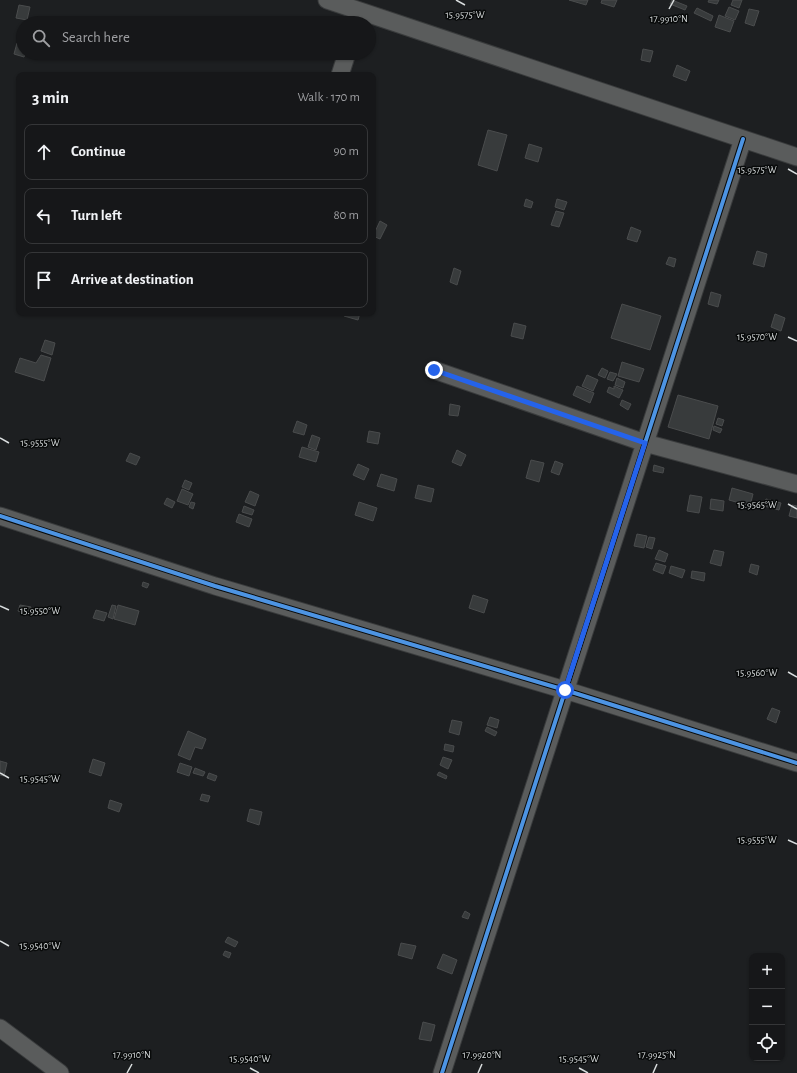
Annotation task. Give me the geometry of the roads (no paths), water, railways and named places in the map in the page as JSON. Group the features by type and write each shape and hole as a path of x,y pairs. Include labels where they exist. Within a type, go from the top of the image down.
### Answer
{"street":[{"path":"327,0 375,16"},
{"path":"376,16 797,157"},
{"path":"341,72 345,60"},
{"path":"442,1073 743,139"},
{"path":"434,370 645,443 797,484"},
{"path":"0,516 216,586 565,690 797,763"},
{"path":"0,1028 60,1073"}]}
